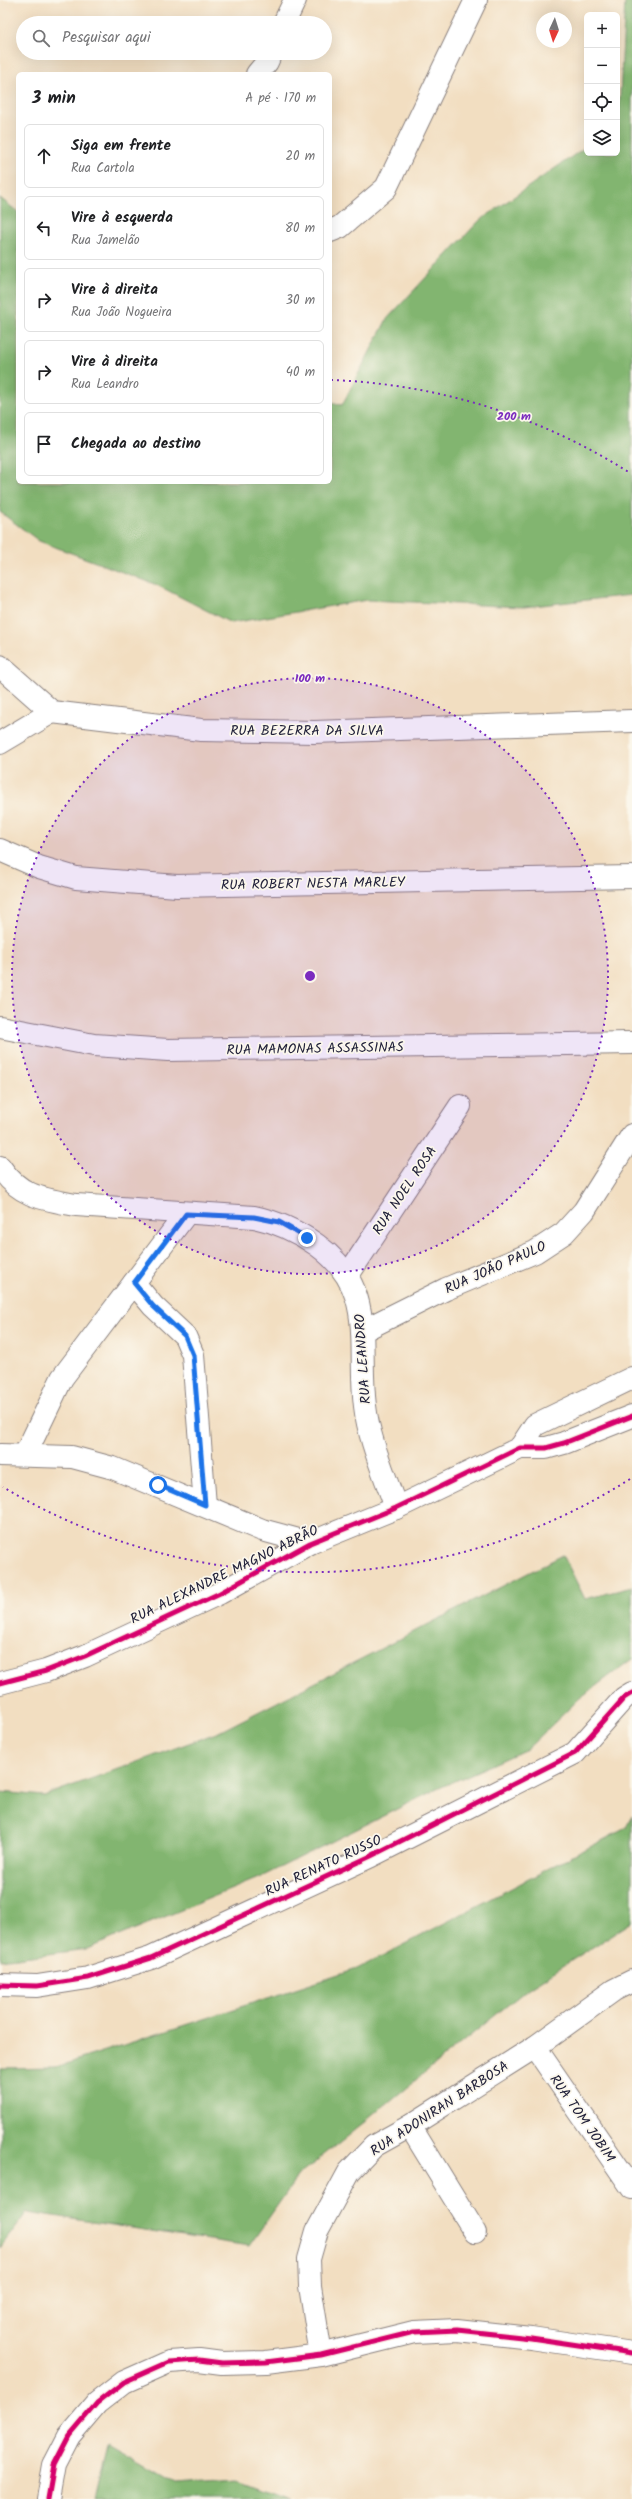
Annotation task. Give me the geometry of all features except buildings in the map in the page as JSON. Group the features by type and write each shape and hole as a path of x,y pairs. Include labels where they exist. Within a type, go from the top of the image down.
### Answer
{"street":[{"path":"287,16 295,0"},
{"path":"332,230 340,227 386,188 476,0"},
{"path":"259,72 268,60"},
{"path":"0,666 52,712 0,742"},
{"name":"RUA BEZERRA DA SILVA","path":"52,712 201,730 314,732 632,721"},
{"name":"RUA ROBERT NESTA MARLEY","path":"0,850 39,867 76,878 177,886 632,877"},
{"name":"RUA MAMONAS ASSASSINAS","path":"0,1027 94,1045 168,1050 632,1042"},
{"name":"RUA NOEL ROSA","path":"348,1275 460,1106"},
{"name":"RUA JOÃO PAULO","path":"362,1331 446,1289 534,1252 564,1233 584,1212 632,1135"},
{"name":"RUA LEANDRO","path":"0,1167 10,1182 23,1191 48,1200 76,1205 186,1214 254,1217 279,1222 330,1254 348,1275 355,1289 362,1331 365,1406 371,1437 396,1508"},
{"path":"25,1455 62,1378 186,1214"},
{"path":"134,1283 189,1342 193,1355 205,1505"},
{"path":"520,1448 535,1425 632,1378"},
{"path":"590,1399 606,1425"},
{"path":"520,1448 554,1446 632,1416"},
{"name":"RUA ALEXANDRE MAGNO ABRÃO","path":"0,1683 46,1671 85,1656 220,1593 310,1543 396,1508 520,1448"},
{"path":"0,1455 72,1457 113,1468 262,1530 310,1543"},
{"name":"RUA RENATO RUSSO","path":"0,1985 37,1986 88,1978 165,1952 371,1856 575,1753 629,1696"},
{"name":"RUA ADONIRAN BARBOSA","path":"321,2355 310,2286 309,2259 317,2231 349,2172 374,2146 410,2126 535,2047 614,1990 632,1981"},
{"name":"RUA TOM JOBIM","path":"535,2047 632,2188"},
{"path":"410,2126 475,2232"},
{"path":"48,2499 54,2465 68,2436 96,2402 124,2382 169,2362 198,2360 222,2363 266,2362 321,2355 414,2332 457,2330 531,2338 632,2353"}],"green space":[{"path":"625,0 632,0 632,595 524,607 367,600 231,623 157,585 39,541 0,512 0,198 16,210 16,484 332,484 332,403 342,405 387,319 479,221 584,148 584,156 620,156 620,96"},
{"path":"563,1555 585,1599 632,1587 632,1659 580,1698 527,1749 437,1789 261,1877 87,1949 0,1960 0,1792 44,1796 219,1732"},
{"path":"632,1815 632,1922 530,1987 298,2176 249,2246 27,2212 0,2248 0,2068 56,2067 357,1969 626,1828"},
{"path":"107,2445 175,2484 236,2480 287,2499 94,2499"}],"cycle path":[{"path":"0,1683 46,1671 85,1656 220,1593 310,1543 396,1508 520,1448 546,1448 564,1443 632,1416"},
{"path":"0,1985 37,1986 88,1978 151,1958 371,1856 575,1753 624,1698 632,1693"},
{"path":"48,2499 54,2465 69,2436 97,2403 124,2382 169,2362 199,2360 222,2363 266,2362 321,2355 414,2332 457,2330 531,2338 632,2353"}],"route":[{"path":"158,1485 205,1505 193,1355 189,1342 176,1326 153,1306 134,1283 186,1214 254,1217 279,1222 307,1238"}]}
